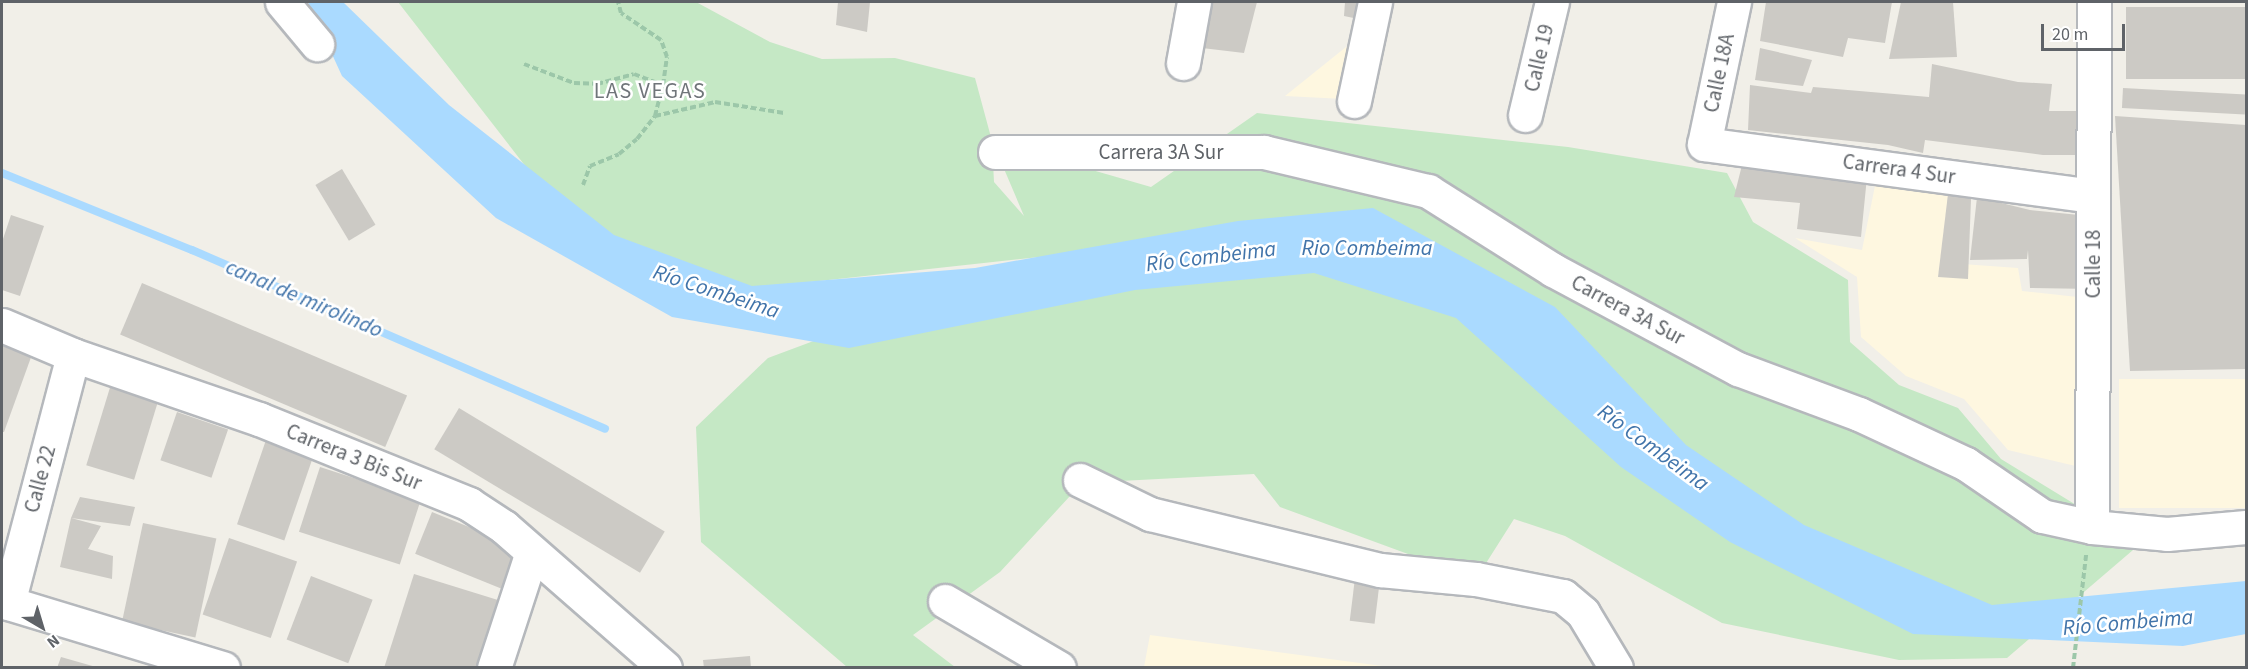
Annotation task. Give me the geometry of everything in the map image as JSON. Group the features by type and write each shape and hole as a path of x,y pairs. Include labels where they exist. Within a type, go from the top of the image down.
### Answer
{"street":[{"path":"282,2 317,44"},
{"path":"1183,63 1194,2"},
{"path":"1354,101 1375,2"},
{"name":"Calle 19","path":"1525,115 1552,2"},
{"name":"Calle 18A","path":"1704,144 1734,2"},
{"name":"Calle 18","path":"2092,527 2094,2"},
{"name":"Carrera 4 Sur","path":"1704,144 2093,196"},
{"name":"Carrera 3A Sur","path":"995,152 1264,152 1428,191 1553,270 1738,369 1859,414 1966,464 2042,516 2092,527 2167,534 2247,527"},
{"name":"Carrera 3 Bis Sur","path":"2,325 73,355 259,419 469,504 504,526 664,666"},
{"name":"Calle 22","path":"5,602 73,355"},
{"path":"1080,480 1150,514 1380,570 1476,579 1563,596 1583,613 1616,668"},
{"path":"494,668 532,552"},
{"path":"945,601 1059,668"},
{"path":"5,602 223,668"}],"path":[{"path":"583,185 590,166 619,154 655,116 663,85 667,57 661,40 621,13 618,2"},
{"path":"525,64 574,83 597,84 634,74 663,85"},
{"path":"655,116 715,102 784,113"},
{"path":"2073,668 2081,581"}],"shaded area":[{"path":"1356,39 1344,99 1285,96"},
{"path":"1879,166 1964,195 1962,264 2018,268 2022,291 2087,298 2084,468 2008,450 1964,399 1906,376 1861,337 1857,277 1795,238 1862,250"},
{"path":"2119,379 2246,379 2246,508 2119,508"},
{"path":"1150,635 1390,667 1144,667"}],"green space":[{"path":"398,2 696,2 770,42 822,59 895,58 975,78 992,141 1151,187 1257,113 1568,147 1727,173 1753,222 1848,280 1850,342 1899,385 1958,408 2001,459 2140,544 2007,658 1899,660 1722,623 1565,536 1514,519 1476,579 1280,507 1254,474 1082,483 1000,572 913,635 955,667 847,667 701,542 696,427 768,358 1039,257 738,290 578,234","holes":["993,143 1024,216 994,182"]}],"water":[{"name":"Rio Combeima","path":"308,2 343,2 449,105 614,235 752,286 975,268 1238,221 1373,208 1555,307 1686,445 1804,525 1992,605 2246,581 2246,634 2183,646 1913,634 1730,542 1621,467 1456,318 1314,273 1135,290 849,348 672,317 496,218 342,76"}],"building":[{"path":"838,2 870,2 867,32 836,25"},
{"path":"1211,2 1257,2 1244,53 1202,48"},
{"path":"1345,2 1372,2 1368,21 1344,16"},
{"path":"1766,2 1892,2 1885,43 1848,38 1843,57 1760,41"},
{"path":"1901,2 1953,2 1957,57 1889,59"},
{"path":"2126,7 2246,7 2246,79 2126,79"},
{"path":"1760,48 1812,60 1803,86 1755,80"},
{"path":"1932,64 2018,82 2052,84 2049,111 2101,111 2094,155 2043,155 1925,140 1923,153 1888,145 1748,130 1750,85 1811,93 1813,87 1929,97"},
{"path":"2123,88 2246,94 2245,114 2122,108"},
{"path":"2115,116 2246,125 2246,369 2130,371"},
{"path":"1742,165 1867,177 1861,237 1797,229 1800,203 1734,197"},
{"path":"342,169 375,225 349,241 315,185"},
{"path":"1948,194 1971,199 1968,279 1938,277"},
{"path":"1977,197 2030,210 2089,216 2093,289 2030,288 2028,250 2027,259 1970,260"},
{"path":"11,215 44,226 20,296 2,290 2,242"},
{"path":"142,283 407,396 385,447 120,335"},
{"path":"2,338 34,349 4,432 2,432"},
{"path":"112,381 160,396 134,480 86,465"},
{"path":"459,408 665,532 640,573 434,449"},
{"path":"177,412 228,430 211,478 160,460"},
{"path":"266,440 313,456 284,540 237,524"},
{"path":"320,467 421,500 400,564 299,532"},
{"path":"80,497 135,507 130,526 71,518"},
{"path":"432,512 527,550 510,592 415,554"},
{"path":"71,518 101,526 88,549 113,556 112,579 60,567"},
{"path":"143,523 216,539 195,637 122,622"},
{"path":"229,538 297,561 271,638 203,615"},
{"path":"414,574 514,605 493,668 384,668"},
{"path":"311,576 373,600 348,663 287,639"},
{"path":"1355,578 1380,581 1375,624 1350,621"},
{"path":"750,656 751,668 704,668 703,660"},
{"path":"61,657 96,667 96,668 57,668"}],"waterway":[{"name":"canal de mirolindo","path":"2,173 192,250 605,429"}],"district":[{"name":"LAS VEGAS","path":"650,92"}],"water label":[{"name":"Río Combeima","path":"1211,257"},
{"name":"Río Combeima","path":"716,292"},
{"name":"Río Combeima","path":"1653,448"},
{"name":"Río Combeima","path":"2128,623"}]}
